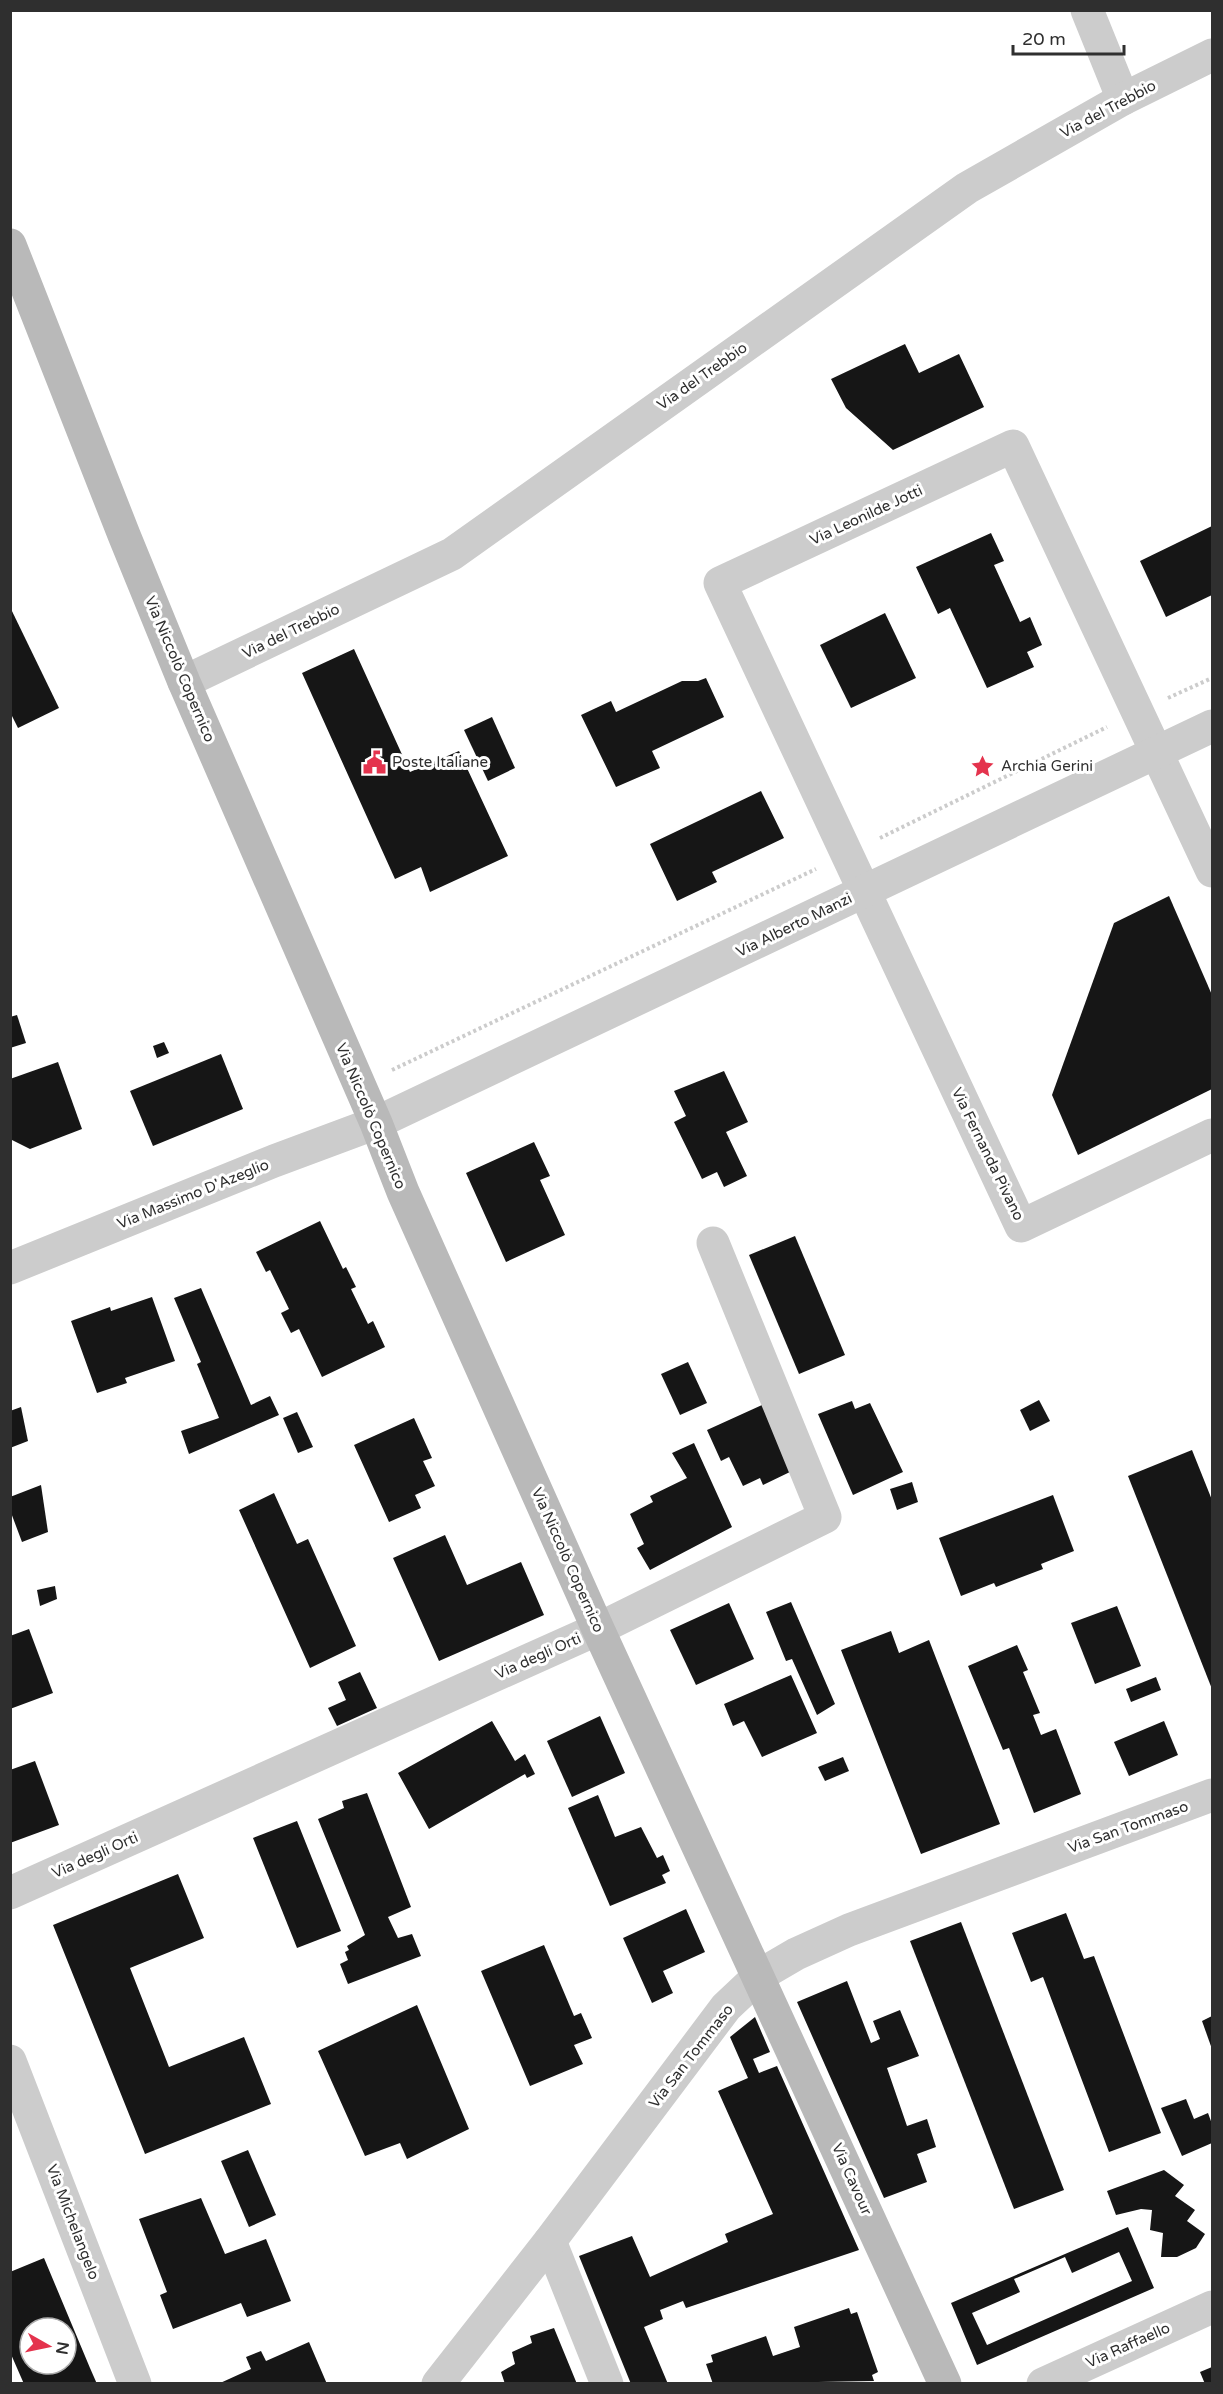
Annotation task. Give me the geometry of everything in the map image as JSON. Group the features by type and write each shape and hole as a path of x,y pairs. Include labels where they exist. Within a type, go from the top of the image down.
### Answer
{"main road":[{"name":"Via Niccolò Copernico","path":"10,245 184,682 376,1124 408,1203 598,1629 760,1975"},
{"name":"Via Cavour","path":"760,1975 945,2384"}],"street":[{"path":"1086,10 1123,99"},
{"name":"Via del Trebbio","path":"184,682 452,554 967,188 1123,99 1212,55"},
{"name":"Via Leonilde Jotti","path":"864,892 720,583 1013,446 1156,753"},
{"name":"Via Alberto Manzi","path":"376,1124 1212,726"},
{"path":"1156,753 1212,872"},
{"name":"Via Fernanda Pivano","path":"864,892 1020,1226 1212,1135"},
{"name":"Via Massimo D'Azeglio","path":"10,1268 274,1161 376,1124"},
{"name":"Via degli Orti","path":"10,1893 598,1629 825,1517 713,1243"},
{"name":"Via San Tommaso","path":"438,2384 550,2241 726,2007 760,1975 796,1954 849,1930 1212,1795"},
{"name":"Via Michelangelo","path":"10,2061 135,2384"},
{"path":"550,2241 607,2384"},
{"name":"Via Raffaello","path":"1043,2384 1212,2307"}],"path":[{"path":"385,1073 846,855 1137,712 1212,678"}],"building":[{"path":"905,344 919,373 959,354 984,407 893,450 846,408 831,379"},
{"path":"1212,526 1212,595 1166,617 1140,561"},
{"path":"991,533 1004,561 994,565 1020,622 1030,617 1042,645 1027,652 1034,667 987,688 950,608 938,614 916,567"},
{"path":"10,607 59,708 18,728 10,712"},
{"path":"885,613 916,678 851,708 820,645"},
{"name":"Poste Italiane","path":"354,649 410,772 459,751 508,856 430,892 421,867 395,879 302,673"},
{"path":"706,678 724,717 652,751 660,768 616,787 581,715 611,701 616,712 682,681 698,681"},
{"path":"492,717 515,768 488,781 464,730"},
{"path":"761,791 784,838 712,872 717,882 677,901 650,844"},
{"path":"1169,896 1212,995 1212,1089 1078,1155 1052,1095 1114,923"},
{"path":"17,1015 26,1043 10,1048 10,1017"},
{"path":"164,1042 169,1053 157,1058 153,1046"},
{"path":"221,1054 243,1109 153,1146 130,1091"},
{"path":"58,1062 82,1129 30,1149 10,1139 10,1079"},
{"path":"724,1071 748,1122 726,1132 747,1176 724,1187 717,1172 702,1179 674,1122 686,1116 674,1091"},
{"path":"534,1142 550,1176 540,1180 565,1235 506,1262 466,1173"},
{"path":"320,1221 343,1269 346,1267 356,1287 351,1289 368,1324 373,1321 385,1347 322,1377 299,1329 291,1333 281,1313 289,1309 270,1270 266,1272 256,1252"},
{"path":"795,1236 845,1355 799,1374 749,1255"},
{"path":"201,1288 251,1405 270,1396 279,1415 189,1454 181,1431 219,1418 197,1364 201,1362 174,1298"},
{"path":"152,1297 175,1361 125,1378 127,1383 97,1393 71,1321 110,1307 111,1311"},
{"path":"688,1362 707,1403 680,1415 661,1374"},
{"path":"1039,1400 1050,1421 1030,1431 1020,1410"},
{"path":"852,1401 855,1409 870,1403 903,1472 853,1495 818,1414"},
{"path":"762,1405 792,1471 763,1485 760,1478 743,1486 729,1457 721,1461 707,1430"},
{"path":"21,1407 28,1441 10,1448 10,1411"},
{"path":"297,1412 313,1447 298,1453 283,1418"},
{"path":"414,1418 432,1458 423,1461 435,1486 415,1495 421,1508 389,1522 354,1445"},
{"path":"694,1443 732,1527 650,1570 637,1548 644,1544 630,1514 653,1502 650,1496 687,1478 672,1453"},
{"path":"1192,1450 1212,1500 1212,1689 1128,1476"},
{"path":"912,1482 918,1502 897,1510 890,1489"},
{"path":"41,1485 48,1532 22,1542 10,1510 10,1497"},
{"path":"274,1493 297,1544 308,1539 356,1646 310,1668 239,1510"},
{"path":"1053,1495 1074,1551 1041,1564 1043,1569 996,1587 994,1583 961,1596 939,1538"},
{"path":"445,1535 467,1585 521,1562 544,1615 439,1661 393,1558"},
{"path":"55,1586 57,1599 40,1606 37,1590"},
{"path":"791,1602 835,1704 817,1715 792,1659 786,1661 766,1612"},
{"path":"729,1603 754,1659 696,1685 670,1630"},
{"path":"1117,1606 1141,1666 1095,1684 1071,1623"},
{"path":"29,1629 53,1693 10,1709 10,1636"},
{"path":"891,1631 899,1653 929,1640 1000,1824 921,1854 841,1650"},
{"path":"1017,1645 1028,1670 1023,1672 1040,1713 1033,1715 1041,1735 1056,1729 1081,1794 1034,1813 1009,1748 1003,1750 968,1666"},
{"path":"360,1672 377,1708 337,1726 328,1708 346,1700 338,1682"},
{"path":"791,1675 817,1733 762,1757 744,1721 733,1726 724,1704"},
{"path":"1156,1677 1161,1690 1131,1702 1126,1689"},
{"path":"600,1716 625,1773 572,1797 547,1741"},
{"path":"492,1721 515,1761 525,1754 535,1774 527,1778 525,1774 429,1829 398,1773"},
{"path":"1164,1721 1178,1755 1129,1776 1114,1742"},
{"path":"843,1757 849,1771 825,1781 818,1767"},
{"path":"35,1761 59,1825 10,1843 10,1770"},
{"path":"367,1793 411,1907 388,1917 398,1938 412,1934 421,1956 348,1984 340,1964 348,1960 345,1952 349,1950 347,1946 365,1935 318,1819 344,1808 342,1801"},
{"path":"598,1795 615,1837 641,1827 657,1858 663,1855 670,1871 662,1875 666,1883 610,1906 568,1808"},
{"path":"297,1821 341,1931 297,1948 253,1838"},
{"path":"178,1874 204,1938 130,1968 169,2067 244,2037 271,2104 145,2154 53,1925"},
{"path":"686,1909 705,1952 663,1971 673,1993 652,2003 623,1938"},
{"path":"1066,1913 1084,1959 1094,1956 1161,2133 1109,2152 1043,1977 1031,1982 1012,1933"},
{"path":"961,1922 1064,2190 1014,2209 910,1941"},
{"path":"544,1945 574,2016 581,2013 592,2038 574,2045 583,2064 530,2086 481,1971"},
{"path":"847,1981 871,2043 880,2039 873,2021 900,2010 919,2056 887,2068 907,2126 927,2119 936,2147 917,2154 927,2182 884,2198 797,2002"},
{"path":"417,2005 469,2129 407,2159 400,2143 365,2156 318,2051"},
{"path":"1212,2016 1212,2049 1202,2021"},
{"path":"755,2017 770,2052 753,2059 759,2073 777,2066 859,2250 686,2308 683,2301 660,2310 663,2319 644,2327 668,2384 631,2384 579,2256 632,2236 650,2277 728,2242 725,2234 773,2214 718,2091 748,2078 730,2037"},
{"path":"1186,2099 1194,2119 1208,2113 1212,2124 1212,2143 1182,2156 1161,2108"},
{"path":"248,2150 276,2215 249,2227 221,2161"},
{"path":"1164,2170 1184,2185 1175,2196 1195,2210 1187,2221 1205,2234 1196,2248 1177,2257 1161,2257 1163,2233 1150,2230 1152,2210 1141,2209 1116,2215 1107,2191"},
{"path":"201,2198 225,2254 266,2239 291,2301 247,2317 241,2303 173,2329 160,2295 167,2292 139,2219"},
{"path":"1128,2227 1154,2288 977,2365 951,2303","holes":["1119,2252 1132,2281 987,2345 972,2313 1020,2292 1014,2279 1065,2257 1072,2273"]},
{"path":"44,2258 68,2316 18,2316 18,2370 10,2352 10,2272"},
{"path":"849,2308 851,2314 857,2312 878,2372 872,2375 874,2381 713,2384 706,2364 713,2362 711,2355 766,2336 773,2356 800,2347 794,2327"},
{"path":"554,2328 577,2384 505,2384 501,2372 515,2364 512,2352 532,2343 530,2336"},
{"path":"78,2339 97,2384 24,2384 20,2376 78,2376"},
{"path":"309,2342 327,2384 218,2384 251,2369 246,2357 261,2351 266,2361"},
{"path":"1212,2367 1212,2384 1205,2384 1200,2372"}],"place":[{"name":"Poste Italiane","path":"374,762"},
{"name":"Archia Gerini","path":"983,766"}]}
